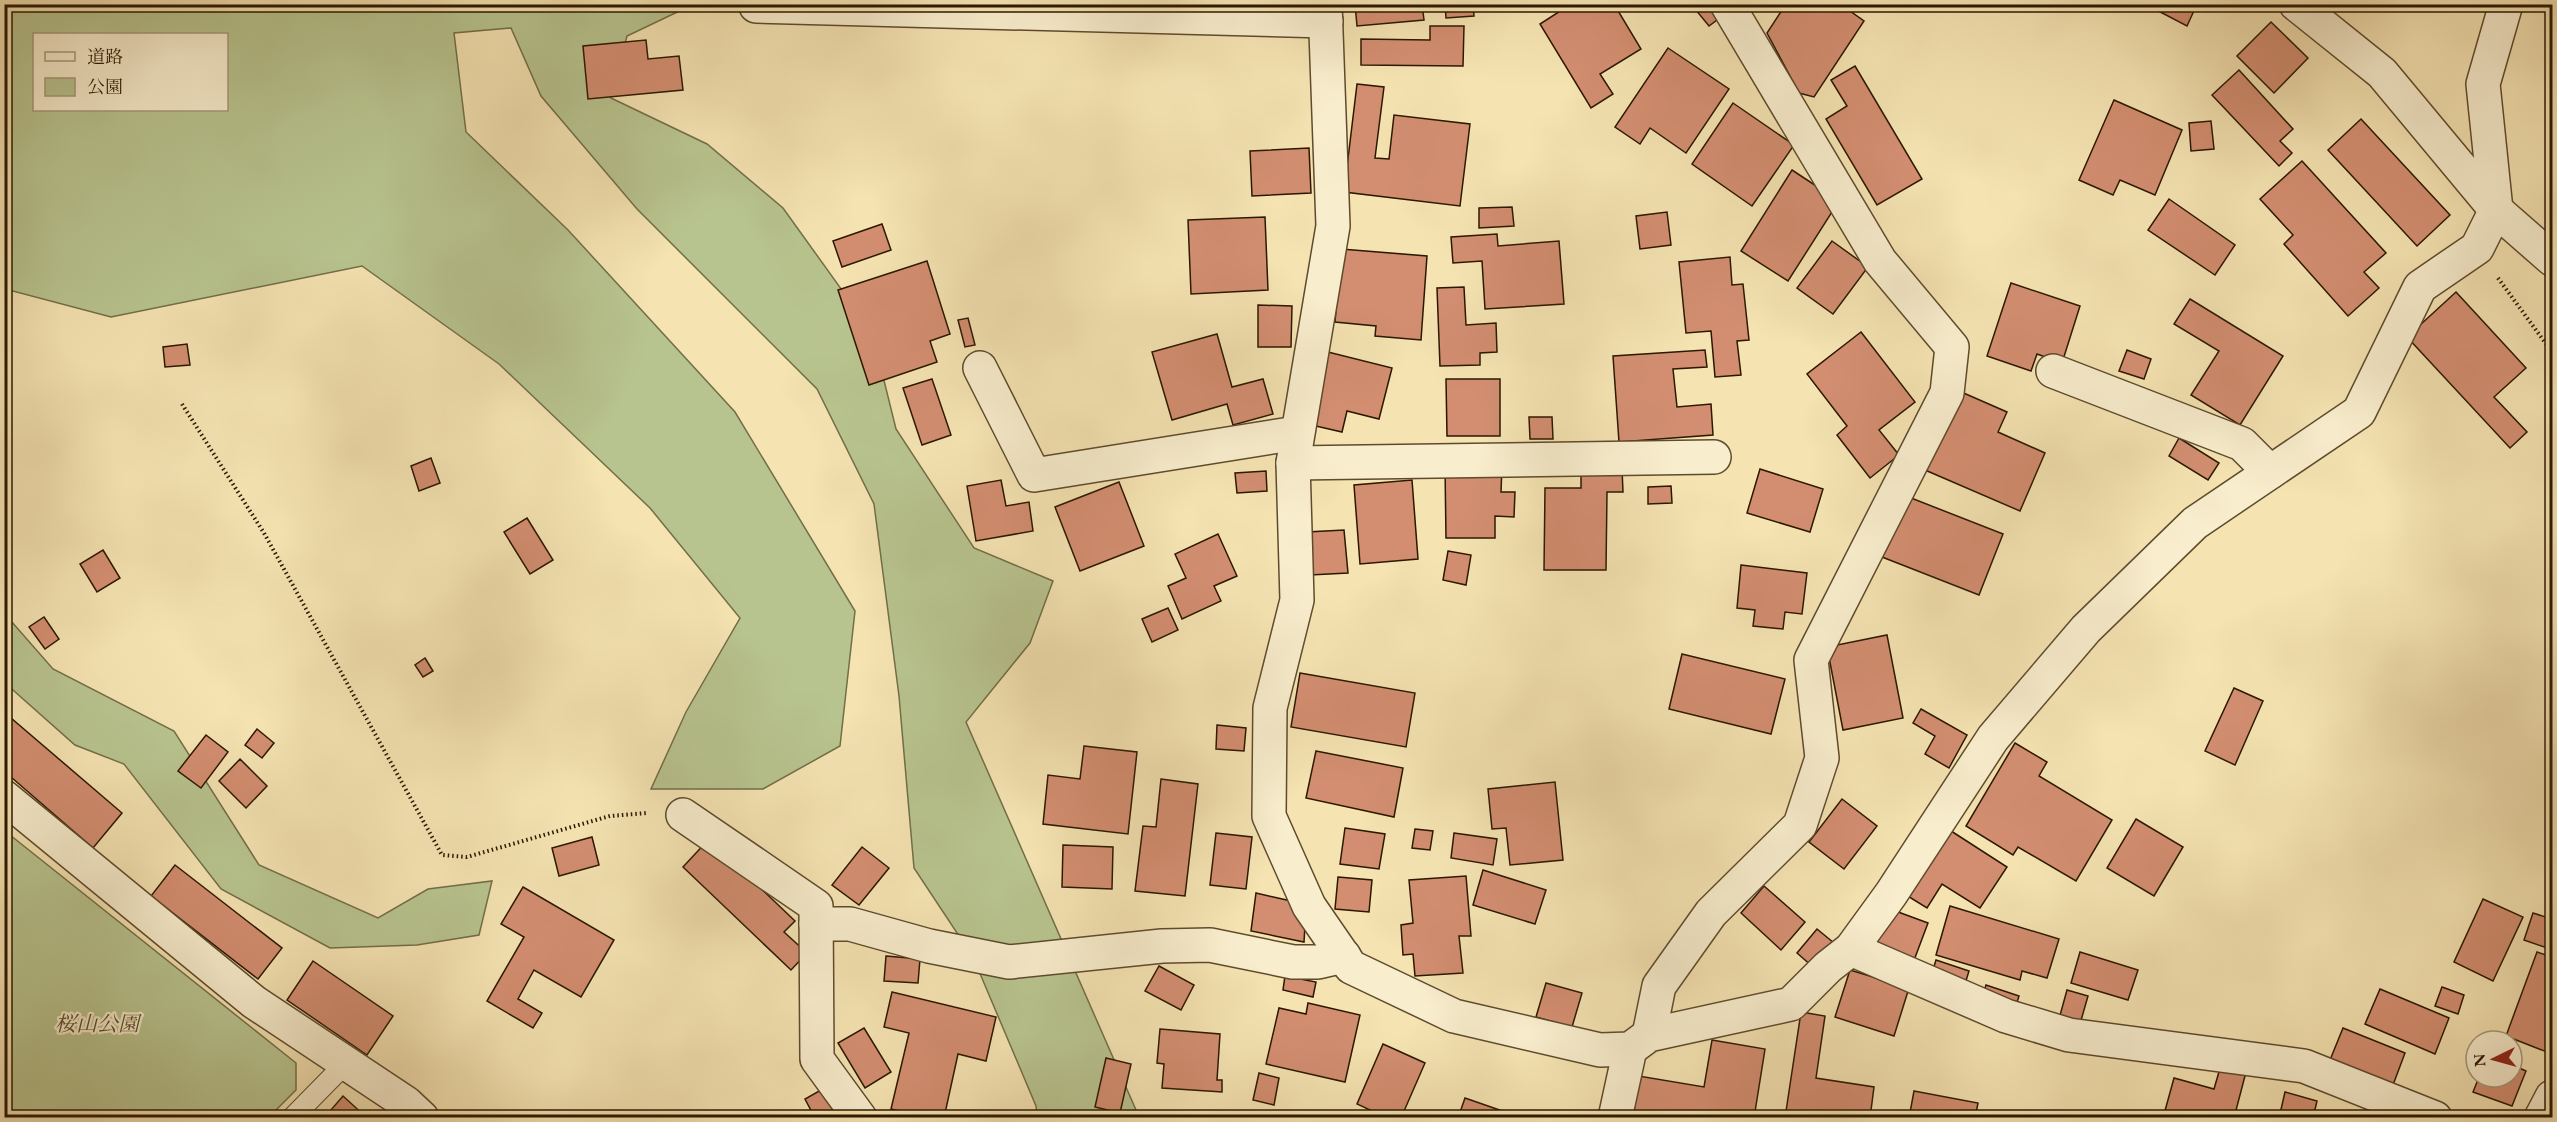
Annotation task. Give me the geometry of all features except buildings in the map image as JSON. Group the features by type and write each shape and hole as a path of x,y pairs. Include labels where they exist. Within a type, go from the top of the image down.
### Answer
{"street":[{"path":"1615,1118 1659,986 1711,913 1800,825 1822,758 1811,660 1947,393 1952,347 1880,261 1727,4"},
{"path":"2296,4 2382,73 2496,210 2553,259"},
{"path":"756,6 1326,13 1333,226 1295,448 1297,600 1270,708 1269,816 1309,906 1351,967 1454,1016 1600,1050 1791,1004 1828,967 1851,949 1892,894 1994,738 2086,629 2195,523 2359,412 2420,287 2476,248 2496,210 2483,84 2506,4"},
{"path":"980,368 1034,475 1295,448 1714,457"},
{"path":"2053,371 2242,444 2270,472"},
{"path":"4,797 254,1002 406,1103 422,1118"},
{"path":"683,815 816,906 817,1059 860,1118"},
{"path":"816,924 850,924 929,946 1009,962 1162,946 1210,945 1293,962 1317,962 1344,956"},
{"path":"1851,949 2006,1016 2069,1035 2304,1066 2435,1118"},
{"path":"2541,1118 2553,1097"}],"lane":[{"path":"292,1118 346,1063"}],"path":[{"path":"2476,248 2553,352"},
{"path":"182,404 264,533 442,855 467,857 610,816 658,812 683,815"}],"green space":[{"path":"4,5 692,5 627,36 611,98 707,144 783,208 872,332 896,429 974,548 1053,581 1030,643 966,722 1136,1110 1137,1117 1037,1117 1036,1106 973,957 914,868 899,696 874,504 817,389 637,209 541,96 511,28 454,33 466,132 568,230 735,412 855,611 840,746 763,789 651,789 686,712 740,618 650,508 499,364 362,266 111,317 5,289"},
{"path":"4,613 53,669 174,731 259,865 378,918 428,889 492,881 479,935 417,945 330,948 221,889 124,764 75,745 5,683"},
{"name":"桜山公園","path":"5,831 296,1063 296,1090 269,1117 5,1117"}]}
